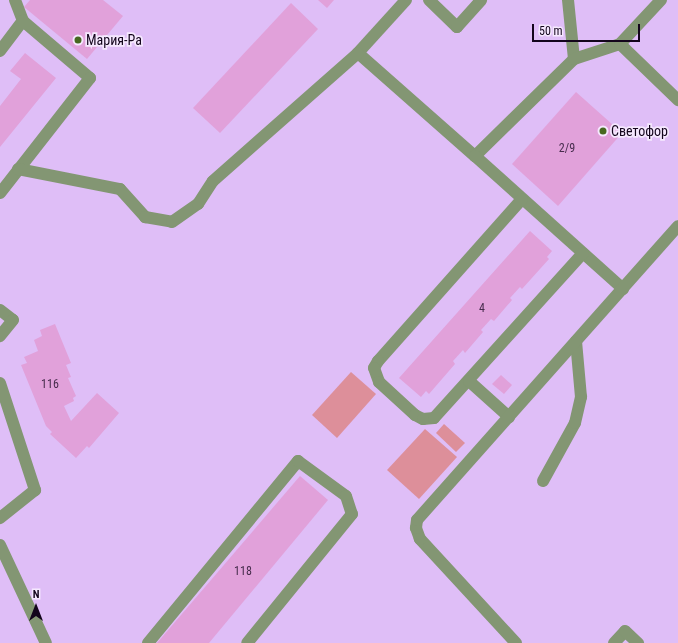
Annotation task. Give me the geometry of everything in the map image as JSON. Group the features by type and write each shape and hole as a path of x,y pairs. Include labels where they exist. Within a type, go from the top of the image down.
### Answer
{"street":[{"path":"0,193 90,78 23,21 15,0"},
{"path":"18,169 120,189 145,217 172,222 198,204 213,181 358,53 406,0"},
{"path":"429,0 457,27 481,0"},
{"path":"568,0 574,59"},
{"path":"475,156 574,59 620,44 661,0"},
{"path":"0,51 23,21"},
{"path":"620,44 678,100"},
{"path":"358,53 623,288"},
{"path":"522,199 378,361 374,368 379,382 415,415 423,419 434,418 440,413 583,253"},
{"path":"516,643 420,540 416,528 418,520 678,226"},
{"path":"0,310 13,320 0,336"},
{"path":"543,481 575,423 581,397 576,341"},
{"path":"469,381 509,417"},
{"path":"0,383 35,490 0,518"},
{"path":"148,643 298,461 346,496 352,514 247,643"},
{"path":"0,545 46,643"},
{"path":"614,643 626,631 638,643"}],"shaded area":[{"path":"351,372 376,394 337,438 312,415"},
{"path":"444,424 465,443 456,452 436,433"},
{"path":"425,429 457,457 419,499 387,470"}],"building":[{"path":"30,0 103,0 123,16 87,59 24,7"},
{"path":"318,0 334,0 327,8"},
{"path":"291,3 318,29 220,133 193,108"},
{"path":"25,53 56,78 0,147 0,106 21,79 10,71"},
{"path":"576,92 622,133 558,206 512,164"},
{"path":"530,231 552,251 547,257 549,259 522,289 520,287 510,298 512,300 494,321 491,319 481,330 483,332 465,353 463,350 453,361 455,364 429,394 426,391 421,397 399,378"},
{"path":"55,324 71,363 66,365 71,377 68,378 76,396 73,398 74,401 64,406 71,421 97,393 119,413 89,448 87,446 76,458 50,434 52,432 46,426 21,365 27,363 24,357 38,351 34,340 42,336 40,330"},
{"path":"501,375 512,385 504,394 492,384"},
{"path":"300,476 328,500 209,643 157,643"}],"place":[{"name":"Мария-Ра","path":"78,40"},
{"name":"Светофор","path":"603,131"}]}
